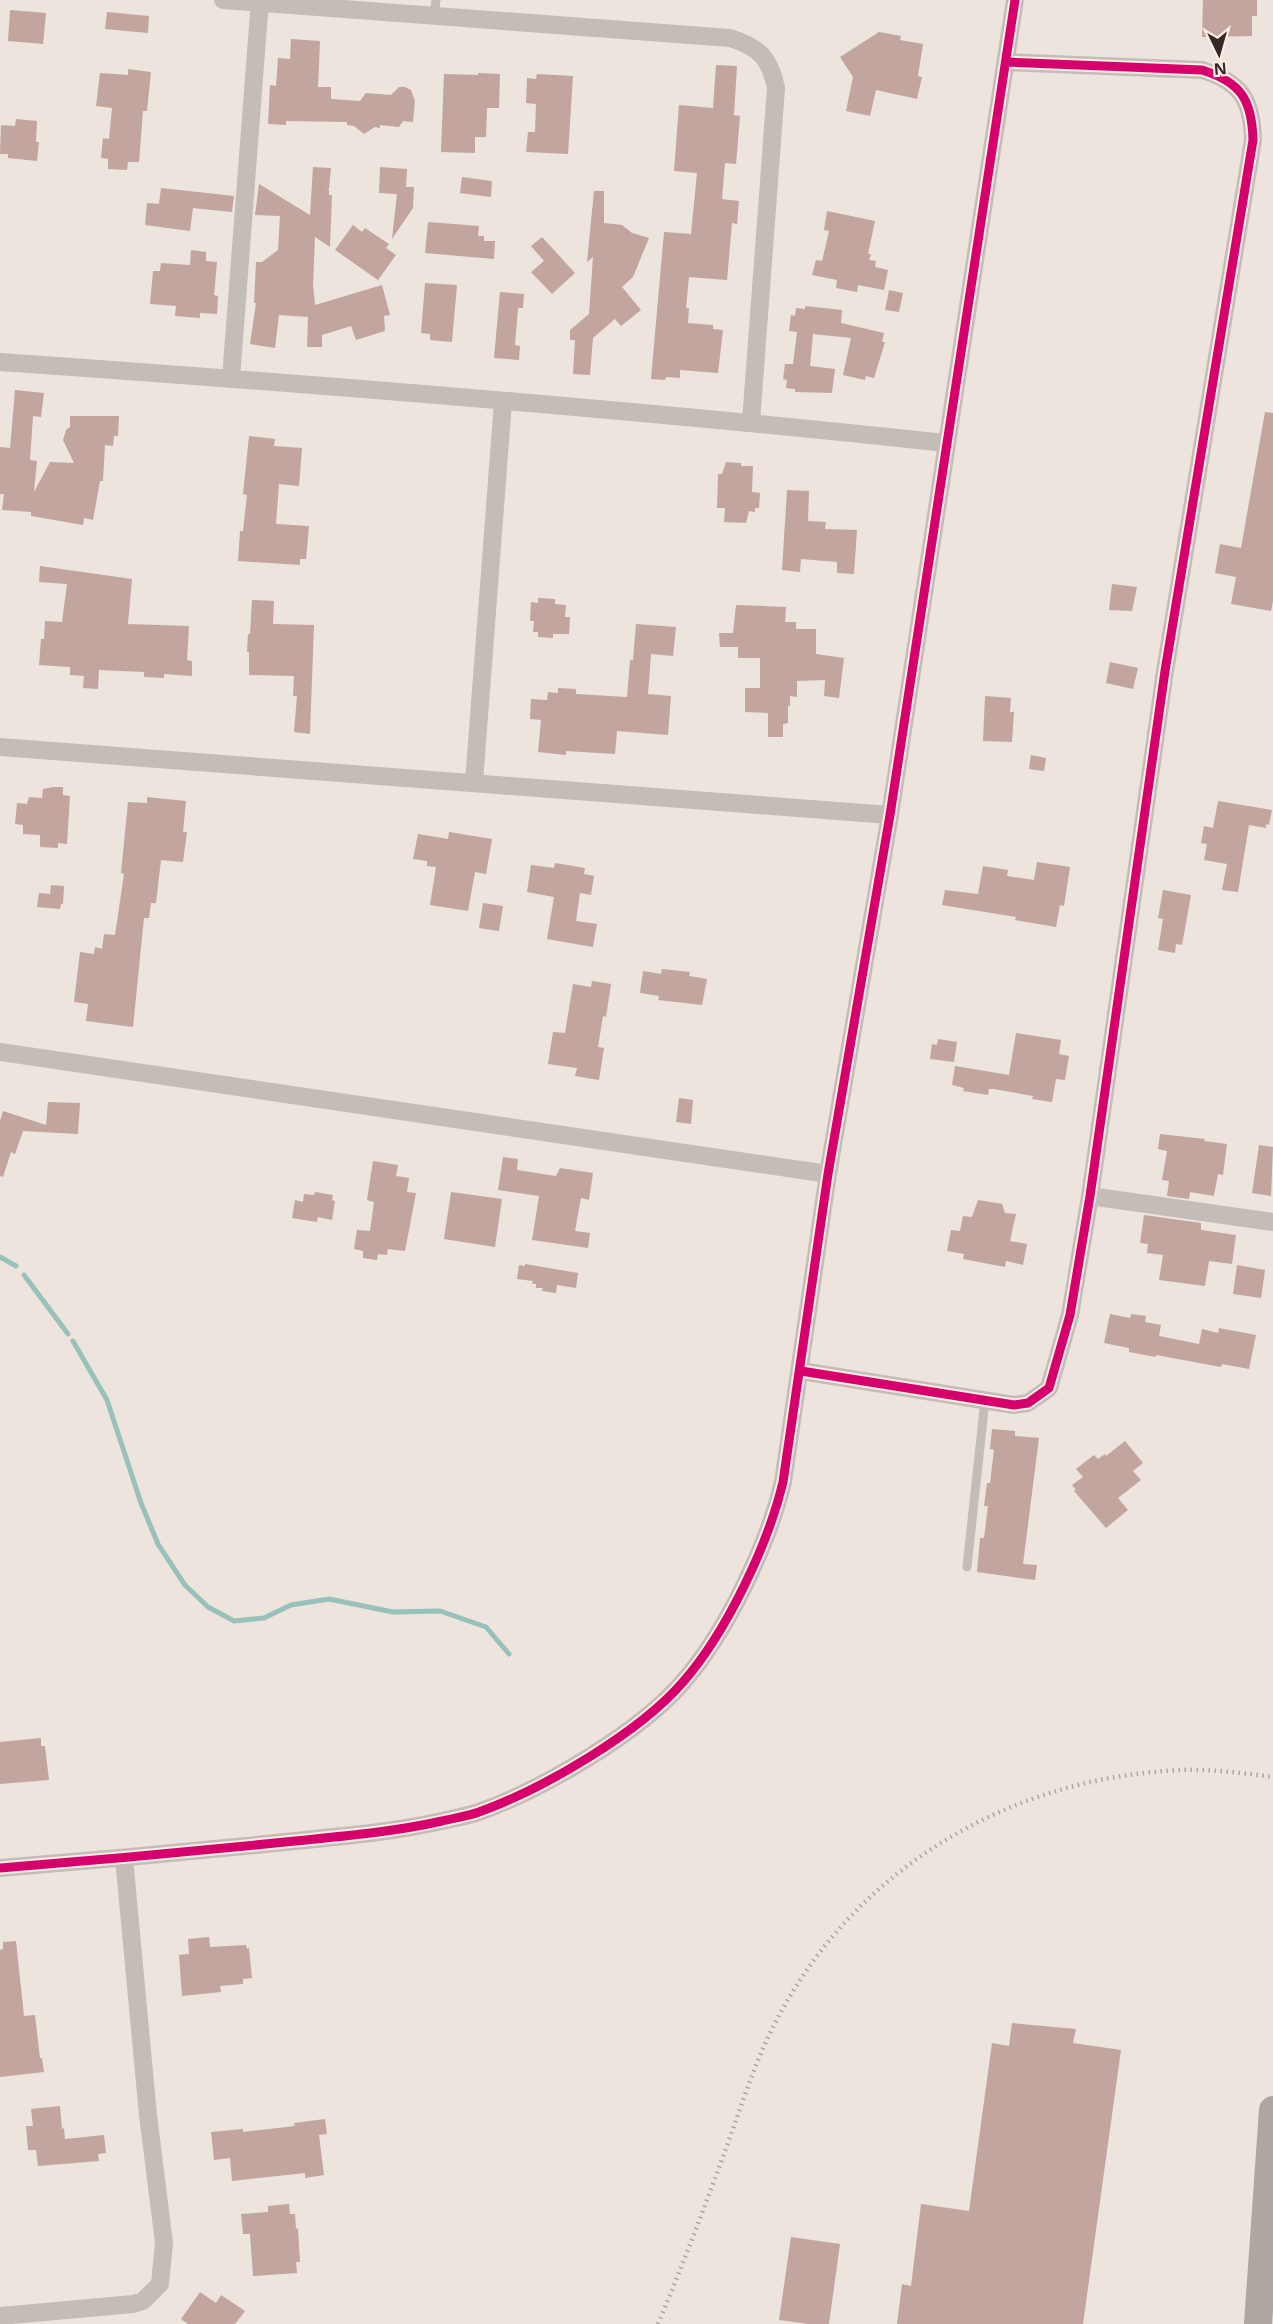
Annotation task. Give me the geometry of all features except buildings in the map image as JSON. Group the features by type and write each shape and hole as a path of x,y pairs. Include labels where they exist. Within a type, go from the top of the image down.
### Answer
{"highway":[{"path":"1258,2324 1273,2110"}],"street":[{"path":"223,0 435,8 730,38 748,44 763,55 773,71 776,88 751,422"},
{"path":"0,1868 124,1858 398,1830 478,1813 538,1786 624,1733 656,1709 683,1682 703,1657 730,1614 777,1507 783,1482 828,1174 890,815 945,443 1015,0"},
{"path":"231,378 260,2"},
{"path":"801,1371 1014,1405 1028,1403 1049,1388 1070,1315 1090,1196 1165,671 1253,140 1253,118 1246,100 1237,87 1221,76 1202,70 1006,62"},
{"path":"0,362 231,378 751,422 945,443"},
{"path":"474,782 503,402"},
{"path":"0,747 890,815"},
{"path":"0,1052 828,1174"},
{"path":"1090,1196 1273,1221"},
{"path":"0,2316 133,2304 143,2301 160,2284 164,2243 147,2103 124,1858"}],"lane":[{"path":"968,1567 986,1400"}],"waterway":[{"path":"0,1257 16,1266"},
{"path":"24,1275 68,1334"},
{"path":"73,1341 107,1400 141,1503 158,1544 185,1585 208,1607 234,1621 264,1618 291,1605 329,1599 393,1612 440,1611 486,1627 509,1654"}],"railway":[{"path":"658,2324 703,2211 754,2070 773,2027 806,1971 846,1922 891,1879 941,1843 996,1813 1055,1791 1117,1777 1181,1770 1273,1777"}],"cycle path":[{"path":"0,1868 369,1833 424,1825 479,1812 560,1774 642,1721 683,1682 715,1639 730,1614 767,1533 783,1482 828,1174 890,815 1015,0"},
{"path":"801,1371 1014,1405 1028,1403 1049,1388 1070,1315 1090,1196 1165,671 1253,140 1252,126 1247,103 1242,94 1226,80 1202,70 1006,62"}]}
